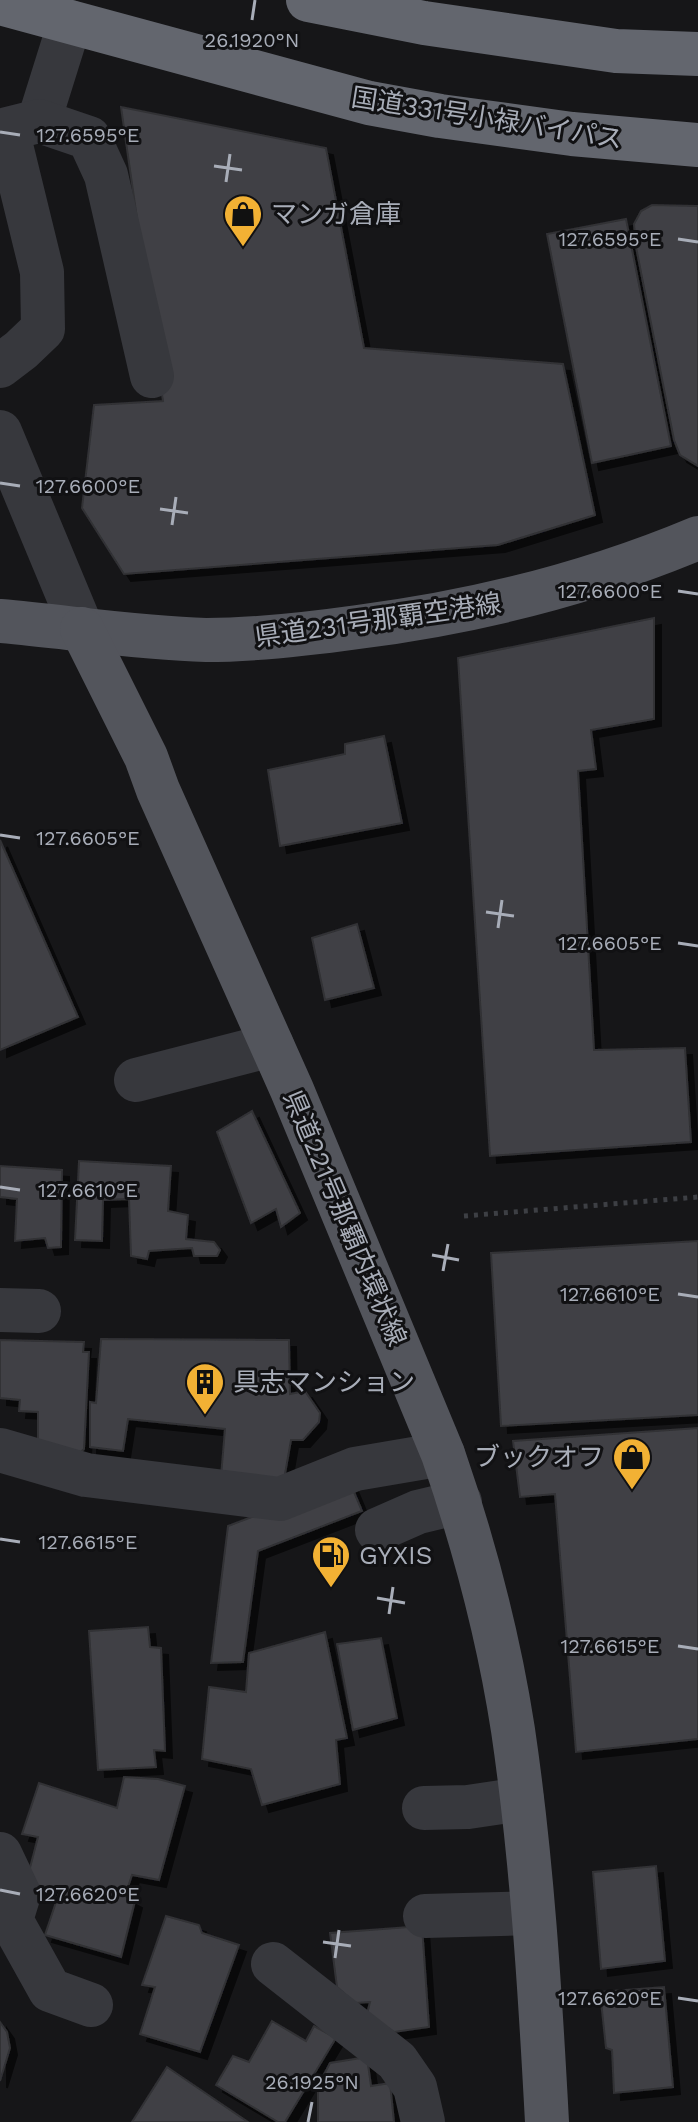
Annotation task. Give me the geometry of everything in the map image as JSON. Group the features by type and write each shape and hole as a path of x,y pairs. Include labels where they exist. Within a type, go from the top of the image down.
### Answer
{"highway":[{"path":"308,0 424,23 616,51 698,54"},
{"name":"国道331号小禄バイパス","path":"0,3 381,105 572,134 698,145"}],"main road":[{"name":"県道231号那覇空港線","path":"0,621 167,637 245,639 322,632 435,617 546,592 698,538"},
{"name":"県道221号那覇内環状線","path":"82,629 146,757 272,1045 443,1454 460,1502 512,1727 533,1913 547,2122"}],"street":[{"path":"39,121 70,22"},
{"path":"0,366 43,329 42,272 7,129 39,121 89,138 106,175 152,376"},
{"path":"0,432 82,629"},
{"path":"136,1080 272,1045"},
{"path":"0,1450 86,1475 280,1499 372,1466 443,1454"},
{"path":"377,1530 418,1512 460,1502"},
{"path":"424,1808 468,1807 522,1799"},
{"path":"0,1854 19,1894 11,1920 50,1990 91,2005"},
{"path":"425,1916 533,1913"},
{"path":"273,1964 397,2061 415,2087 423,2122"}],"path":[{"path":"464,1216 698,1197"}],"building":[{"name":"マンガ倉庫","path":"121,107 326,148 364,348 563,364 595,515 498,545 124,574 82,508 94,405 163,401"},
{"path":"652,205 698,206 698,466 680,455 674,440 636,247 634,224 641,211"},
{"path":"626,219 671,446 592,463 547,234"},
{"path":"654,618 654,719 591,730 596,769 578,771 594,1050 685,1048 691,1142 490,1156 458,658"},
{"path":"384,736 402,823 280,846 268,770 345,754 345,744"},
{"path":"0,840 78,1017 0,1050"},
{"path":"357,924 374,988 325,1000 312,938"},
{"path":"252,1111 300,1213 281,1227 276,1209 251,1223 217,1132"},
{"path":"79,1161 171,1166 168,1211 188,1215 186,1239 214,1242 220,1250 217,1256 194,1256 192,1248 149,1251 147,1259 131,1256 129,1199 103,1200 102,1241 75,1240"},
{"path":"0,1166 62,1170 61,1247 48,1248 45,1238 15,1241 17,1199 0,1197"},
{"path":"698,1241 698,1415 501,1426 491,1253"},
{"name":"具志マンション","path":"101,1339 289,1340 290,1394 305,1391 320,1413 319,1422 303,1440 291,1440 282,1491 220,1488 225,1429 128,1419 123,1451 90,1447 90,1402 96,1403"},
{"path":"0,1340 84,1342 83,1352 89,1352 84,1449 80,1453 38,1447 38,1412 19,1411 20,1400 0,1398"},
{"path":"698,1428 698,1739 576,1752 555,1494 520,1497 513,1441"},
{"path":"349,1480 362,1511 258,1551 243,1662 211,1663 228,1526"},
{"path":"148,1627 150,1647 161,1648 165,1751 154,1750 156,1767 98,1770 89,1631"},
{"path":"325,1632 347,1738 336,1740 340,1784 262,1805 251,1769 202,1759 209,1687 246,1692 249,1653"},
{"path":"381,1638 397,1718 353,1730 337,1644"},
{"path":"124,1777 158,1779 185,1786 159,1880 132,1875 125,1896 135,1901 121,1957 45,1935 60,1890 26,1883 38,1837 22,1834 39,1783 117,1808"},
{"path":"656,1866 665,1961 601,1969 593,1872"},
{"path":"166,1916 199,1925 202,1933 239,1945 200,2052 140,2034 155,1987 142,1985"},
{"path":"422,1926 429,2027 394,2032 367,2014 370,2002 355,2003 337,1987 330,1933"},
{"path":"664,1987 673,2087 614,2093 612,2050 606,2048 600,1992"},
{"path":"272,2021 306,2041 314,2026 336,2038 285,2122 278,2122 216,2085 233,2056 249,2062"},
{"path":"0,2022 7,2032 10,2048 0,2081"},
{"path":"367,2057 371,2086 390,2083 394,2122 318,2122 318,2086 330,2063"},
{"path":"167,2067 248,2122 132,2122"}],"place":[{"name":"マンガ倉庫","path":"243,248"},
{"name":"具志マンション","path":"205,1416"},
{"name":"ブックオフ","path":"632,1491"},
{"name":"GYXIS","path":"331,1589"}]}
